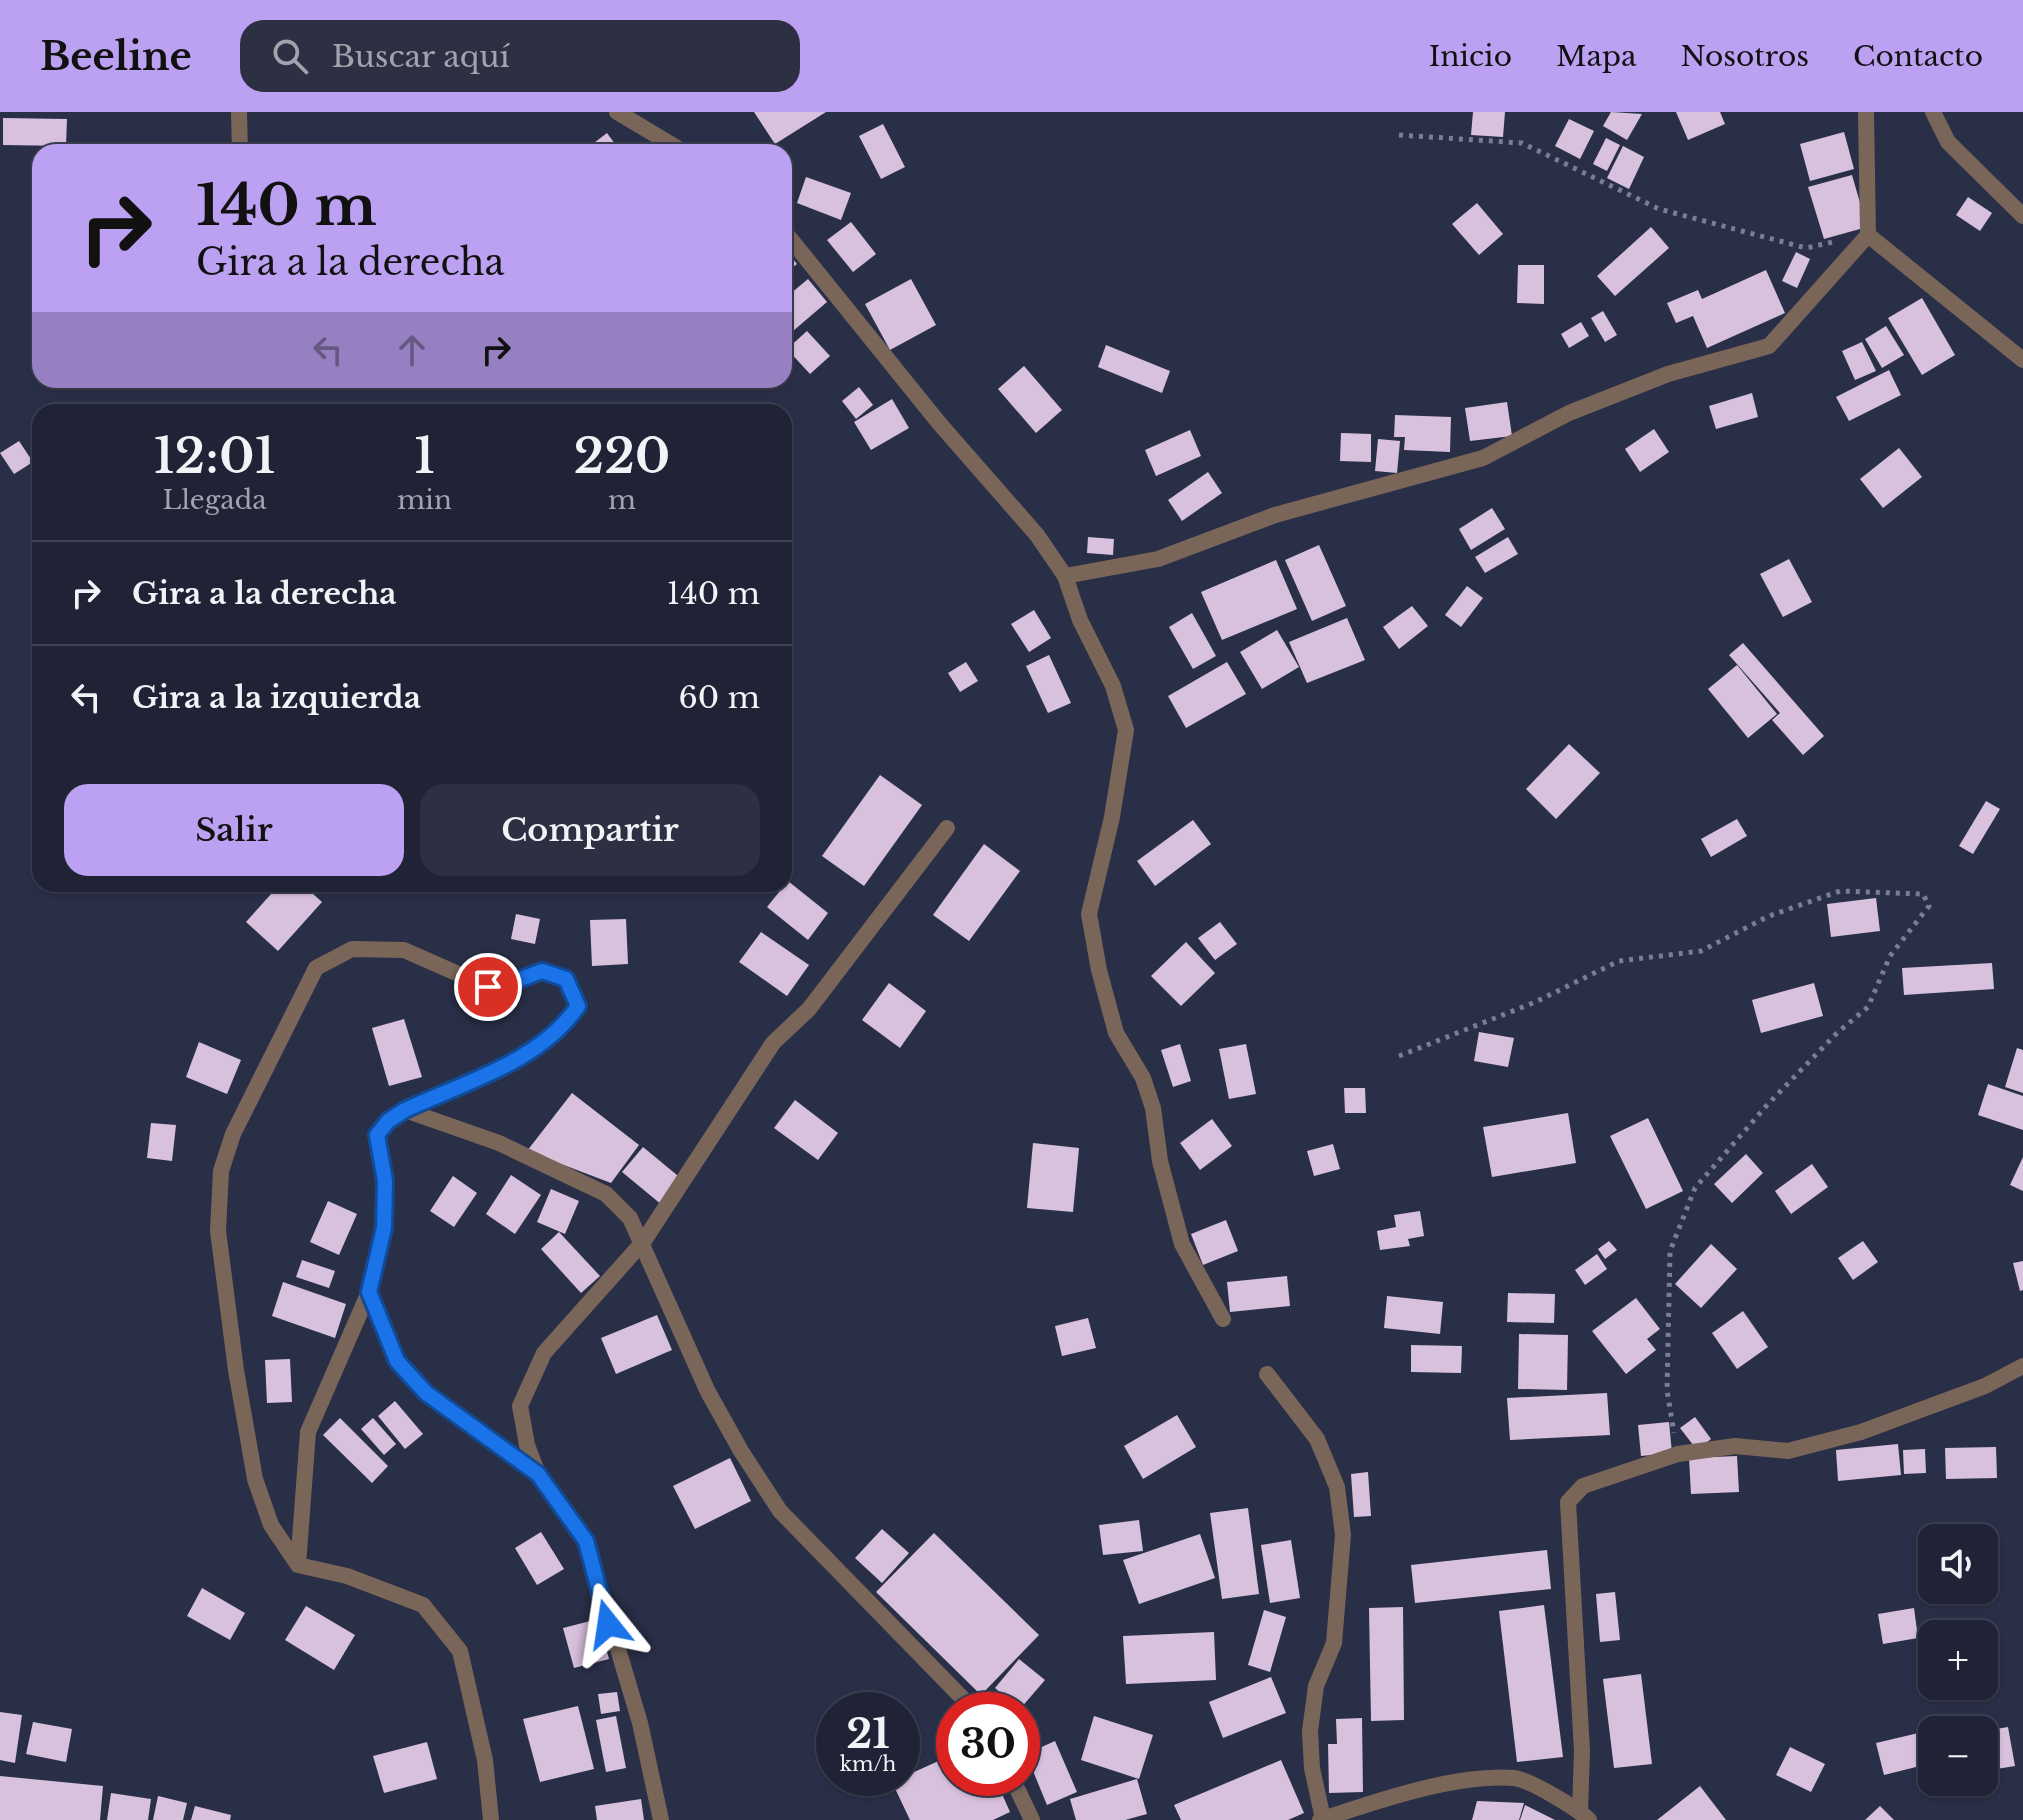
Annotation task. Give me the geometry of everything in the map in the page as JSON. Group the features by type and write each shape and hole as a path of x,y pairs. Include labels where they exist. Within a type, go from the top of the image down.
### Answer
{"street":[{"path":"239,112 241,144"},
{"path":"617,112 671,144"},
{"path":"1065,576 1158,559 1275,515 1483,458 1569,413 1668,374 1769,346 1868,235 1866,112"},
{"path":"1933,112 1948,142 2023,216"},
{"path":"1868,235 2023,360"},
{"path":"792,241 939,423 1037,535 1065,576 1080,620 1113,686 1126,730 1112,817 1089,914 1099,970 1116,1033 1143,1078 1153,1108 1160,1161 1182,1244 1223,1319"},
{"path":"661,1820 640,1723 586,1541 538,1474 527,1445 520,1406 544,1353 643,1242 773,1043 809,1009 947,828"},
{"path":"298,1565 308,1432 369,1292 384,1228 385,1181 377,1135 388,1121 405,1110 520,1058 562,1029 578,1006 566,979 542,971 488,987 404,950 352,949 316,968 233,1134 221,1171 218,1231 236,1370 255,1479 271,1525 298,1565 347,1576 423,1605 460,1651 485,1760 491,1820"},
{"path":"405,1110 499,1143 606,1194 630,1218 708,1392 780,1511 877,1606 957,1692"},
{"path":"369,1292 397,1361 426,1393 538,1474"},
{"path":"1585,1816 1568,1502 1583,1486 1678,1454 1735,1446 1788,1451 1861,1432 1985,1386 2023,1366"},
{"path":"1267,1374 1317,1439 1337,1487 1343,1535 1334,1643 1316,1686 1310,1731 1312,1768 1322,1819 1453,1782 1517,1778 1585,1816"},
{"path":"1021,1796 1032,1820"}],"path":[{"path":"1399,135 1522,143 1659,209 1806,248 1868,235"},
{"path":"1399,1056 1533,1003 1619,961 1701,951 1769,916 1840,891 1923,894 1928,899 1929,906 1890,956 1868,1007 1768,1104 1695,1188 1670,1251 1667,1390 1678,1454"}],"building":[{"path":"754,112 826,112 775,144"},
{"path":"1473,112 1505,112 1503,137 1471,135"},
{"path":"1611,112 1642,114 1627,140 1603,126"},
{"path":"1676,112 1720,112 1725,124 1688,140"},
{"path":"3,118 67,119 66,144 3,145"},
{"path":"1569,119 1594,131 1580,159 1555,146"},
{"path":"883,124 905,167 881,179 859,136"},
{"path":"1844,132 1854,169 1810,181 1800,144"},
{"path":"607,133 615,144 593,144"},
{"path":"1606,138 1620,145 1607,171 1593,164"},
{"path":"1623,146 1644,157 1629,189 1607,178"},
{"path":"1852,175 1867,227 1824,239 1808,187"},
{"path":"806,177 851,193 841,220 797,203"},
{"path":"1968,197 1992,213 1980,231 1956,215"},
{"path":"1477,203 1503,234 1479,255 1452,224"},
{"path":"851,222 876,254 853,272 827,240"},
{"path":"1651,227 1669,248 1615,296 1597,276"},
{"path":"1796,252 1810,259 1797,288 1782,281"},
{"path":"1518,265 1544,265 1544,304 1517,303"},
{"path":"1766,270 1785,313 1707,348 1693,316 1676,323 1667,303 1698,290 1702,299"},
{"path":"808,279 827,302 793,331 792,330 792,292"},
{"path":"911,279 936,325 890,350 865,304"},
{"path":"1922,298 1955,355 1922,375 1888,318"},
{"path":"1603,311 1617,335 1605,342 1591,318"},
{"path":"1581,322 1589,336 1569,348 1561,334"},
{"path":"1886,326 1904,355 1882,368 1865,339"},
{"path":"807,331 830,356 810,374 792,354 792,344"},
{"path":"1862,342 1876,371 1855,380 1842,351"},
{"path":"1106,345 1170,371 1162,393 1098,367"},
{"path":"1024,366 1062,410 1036,433 998,389"},
{"path":"1889,370 1901,395 1849,421 1836,397"},
{"path":"859,387 873,405 856,419 842,401"},
{"path":"1752,393 1758,417 1716,429 1709,406"},
{"path":"892,399 909,428 871,450 854,422"},
{"path":"1507,402 1512,436 1470,441 1465,408"},
{"path":"1395,415 1451,417 1450,452 1404,450 1405,437 1394,437"},
{"path":"1654,429 1669,452 1640,472 1625,449"},
{"path":"1190,430 1201,456 1156,476 1145,450"},
{"path":"1341,433 1371,434 1371,462 1340,461"},
{"path":"1378,439 1400,441 1397,473 1375,471"},
{"path":"19,441 32,463 14,474 0,453"},
{"path":"1899,448 1922,477 1883,508 1860,479"},
{"path":"1208,472 1222,493 1182,521 1168,500"},
{"path":"1492,508 1505,529 1471,550 1459,529"},
{"path":"1088,537 1114,539 1113,555 1087,553"},
{"path":"1508,537 1518,554 1485,573 1475,557"},
{"path":"1319,545 1346,606 1312,621 1285,560"},
{"path":"1789,559 1812,602 1783,617 1760,574"},
{"path":"1276,560 1297,609 1222,640 1201,592"},
{"path":"1467,586 1483,598 1461,627 1445,615"},
{"path":"1412,606 1428,626 1399,649 1383,627"},
{"path":"1034,610 1051,638 1029,652 1011,624"},
{"path":"1192,613 1216,656 1193,669 1169,627"},
{"path":"1347,618 1365,660 1307,683 1289,642"},
{"path":"1277,630 1299,667 1262,689 1240,652"},
{"path":"1743,643 1824,736 1803,755 1772,720 1780,713 1729,655"},
{"path":"1049,655 1071,703 1048,713 1026,666"},
{"path":"966,662 978,681 960,692 948,673"},
{"path":"1227,662 1246,694 1186,728 1168,696"},
{"path":"1737,665 1777,714 1748,738 1708,689"},
{"path":"1569,744 1600,773 1556,819 1526,789"},
{"path":"880,775 922,805 864,886 822,856"},
{"path":"1986,801 2000,809 1973,854 1959,846"},
{"path":"1737,819 1747,836 1711,857 1701,839"},
{"path":"1193,820 1211,844 1155,886 1137,861"},
{"path":"984,844 1020,871 969,941 933,915"},
{"path":"792,884 828,913 808,940 767,907 779,892 792,892"},
{"path":"273,892 311,892 322,902 278,951 246,922"},
{"path":"1876,898 1880,931 1831,937 1827,904"},
{"path":"516,914 540,919 535,944 511,939"},
{"path":"626,919 628,964 592,966 590,920"},
{"path":"1220,922 1237,944 1215,960 1198,938"},
{"path":"761,932 809,965 787,996 739,962"},
{"path":"1186,942 1215,973 1181,1006 1151,976"},
{"path":"1992,963 1994,989 1904,995 1902,968"},
{"path":"889,983 926,1011 900,1048 862,1020"},
{"path":"1814,983 1823,1016 1761,1033 1752,1000"},
{"path":"404,1019 422,1077 389,1086 372,1028"},
{"path":"1479,1032 1514,1038 1508,1067 1474,1061"},
{"path":"199,1042 241,1060 227,1094 186,1077"},
{"path":"1180,1044 1191,1081 1173,1087 1161,1050"},
{"path":"1246,1044 1256,1094 1229,1099 1219,1049"},
{"path":"2017,1048 2023,1050 2023,1093 2005,1087"},
{"path":"1988,1084 2023,1096 2023,1130 1978,1115"},
{"path":"1344,1088 1365,1088 1366,1113 1345,1113"},
{"path":"572,1093 639,1145 611,1183 527,1151"},
{"path":"795,1100 838,1133 818,1160 774,1128"},
{"path":"1568,1113 1576,1163 1492,1177 1483,1127"},
{"path":"1648,1118 1683,1191 1646,1209 1610,1136"},
{"path":"1212,1119 1232,1146 1200,1170 1180,1143"},
{"path":"151,1123 176,1125 172,1161 147,1158"},
{"path":"1033,1143 1079,1148 1073,1212 1027,1208"},
{"path":"1333,1144 1340,1169 1314,1176 1307,1151"},
{"path":"643,1147 683,1180 662,1205 622,1172"},
{"path":"1746,1154 1763,1173 1732,1203 1714,1184"},
{"path":"2023,1157 2023,1191 2010,1185"},
{"path":"1812,1164 1828,1187 1791,1214 1775,1191"},
{"path":"511,1175 541,1195 515,1234 486,1214"},
{"path":"453,1176 477,1193 454,1227 430,1211"},
{"path":"551,1189 579,1201 565,1234 537,1222"},
{"path":"328,1201 357,1214 339,1255 310,1242"},
{"path":"1420,1211 1424,1236 1408,1239 1410,1246 1380,1250 1377,1231 1396,1227 1394,1215"},
{"path":"1226,1220 1238,1251 1203,1265 1191,1234"},
{"path":"559,1232 600,1276 581,1293 541,1249"},
{"path":"1609,1241 1617,1250 1605,1259 1598,1249"},
{"path":"1863,1241 1878,1262 1853,1280 1838,1258"},
{"path":"1711,1244 1737,1269 1701,1308 1675,1284"},
{"path":"1597,1254 1607,1269 1585,1285 1575,1270"},
{"path":"302,1260 335,1271 329,1288 296,1277"},
{"path":"2023,1261 2023,1290 2020,1291 2013,1263"},
{"path":"1287,1276 1290,1306 1230,1312 1227,1282"},
{"path":"283,1282 346,1304 335,1338 272,1316"},
{"path":"1508,1293 1555,1294 1554,1323 1507,1322"},
{"path":"1387,1296 1443,1302 1440,1334 1384,1328"},
{"path":"1636,1298 1660,1329 1647,1339 1656,1350 1626,1374 1592,1331"},
{"path":"1743,1311 1768,1347 1737,1369 1712,1333"},
{"path":"657,1315 672,1350 616,1374 601,1338"},
{"path":"1088,1318 1096,1348 1062,1356 1055,1326"},
{"path":"1519,1334 1568,1335 1567,1390 1518,1389"},
{"path":"1411,1345 1462,1346 1461,1373 1411,1372"},
{"path":"290,1359 292,1402 267,1403 265,1360"},
{"path":"1607,1393 1610,1435 1510,1440 1507,1398"},
{"path":"395,1401 423,1434 405,1449 378,1416"},
{"path":"1177,1415 1196,1447 1143,1479 1124,1446"},
{"path":"1695,1417 1711,1439 1697,1450 1680,1428"},
{"path":"340,1418 388,1466 372,1483 323,1435"},
{"path":"373,1418 396,1444 384,1455 361,1429"},
{"path":"1669,1422 1672,1453 1641,1456 1638,1425"},
{"path":"1898,1444 1901,1475 1838,1481 1836,1450"},
{"path":"1996,1447 1997,1478 1946,1479 1945,1448"},
{"path":"1925,1449 1926,1473 1904,1474 1903,1450"},
{"path":"1737,1456 1739,1492 1691,1494 1689,1458"},
{"path":"730,1458 751,1501 695,1529 673,1486"},
{"path":"1368,1472 1371,1516 1354,1517 1351,1474"},
{"path":"1248,1508 1259,1594 1222,1599 1210,1513"},
{"path":"1139,1520 1143,1551 1103,1555 1099,1525"},
{"path":"882,1529 909,1553 882,1583 855,1558"},
{"path":"541,1532 564,1569 537,1585 515,1548"},
{"path":"934,1533 1039,1635 984,1692 978,1692 876,1592"},
{"path":"1200,1534 1215,1578 1139,1604 1123,1560"},
{"path":"1291,1540 1300,1598 1270,1603 1261,1545"},
{"path":"1547,1550 1551,1589 1415,1603 1411,1565"},
{"path":"202,1588 245,1613 230,1640 187,1616"},
{"path":"1615,1592 1620,1640 1600,1642 1596,1594"},
{"path":"1544,1605 1563,1757 1517,1762 1499,1611"},
{"path":"306,1606 355,1635 334,1670 285,1640"},
{"path":"1403,1607 1404,1720 1371,1721 1369,1608"},
{"path":"1914,1608 1918,1638 1883,1644 1878,1614"},
{"path":"1264,1610 1286,1617 1270,1672 1248,1665"},
{"path":"598,1619 609,1659 574,1668 563,1628"},
{"path":"1214,1632 1216,1680 1126,1684 1123,1636"},
{"path":"1019,1659 1045,1680 1035,1692 1000,1692 995,1688"},
{"path":"1641,1674 1652,1764 1614,1768 1603,1679"},
{"path":"1271,1677 1286,1713 1223,1738 1209,1702"},
{"path":"617,1692 620,1711 601,1714 598,1694"},
{"path":"578,1706 594,1769 540,1782 523,1719"},
{"path":"0,1712 22,1715 15,1763 0,1760"},
{"path":"616,1716 626,1768 606,1772 596,1720"},
{"path":"1094,1716 1153,1735 1139,1779 1081,1760"},
{"path":"1362,1718 1363,1792 1329,1793 1328,1744 1337,1744 1336,1719"},
{"path":"33,1722 72,1729 66,1762 26,1754"},
{"path":"2008,1727 2015,1766 1998,1769 1998,1729"},
{"path":"1918,1733 1918,1766 1884,1775 1876,1743"},
{"path":"1055,1741 1077,1792 1047,1805 1040,1788 1040,1748"},
{"path":"427,1742 437,1779 384,1793 373,1756"},
{"path":"1790,1747 1825,1764 1811,1792 1776,1775"},
{"path":"1281,1760 1304,1813 1288,1820 1181,1820 1174,1805"},
{"path":"936,1762 936,1796 1003,1796 1010,1812 993,1820 910,1820 899,1796 920,1796 920,1769"},
{"path":"0,1776 103,1786 100,1820 0,1820"},
{"path":"1137,1779 1147,1814 1125,1820 1076,1820 1070,1799"},
{"path":"1700,1786 1726,1820 1657,1820"},
{"path":"111,1793 151,1799 148,1820 107,1820"},
{"path":"158,1796 187,1803 183,1820 153,1820"},
{"path":"641,1799 644,1820 597,1820 595,1806"},
{"path":"1477,1801 1524,1803 1519,1820 1472,1820"},
{"path":"1525,1805 1555,1820 1520,1820"},
{"path":"195,1806 231,1815 230,1820 191,1820"},
{"path":"1880,1806 1894,1820 1865,1820"}],"route":[{"path":"488,987 542,971 566,979 578,1006 562,1029 520,1058 405,1110 388,1121 377,1135 385,1181 384,1228 369,1292 397,1361 426,1393 538,1474 586,1541 608,1624"}]}
